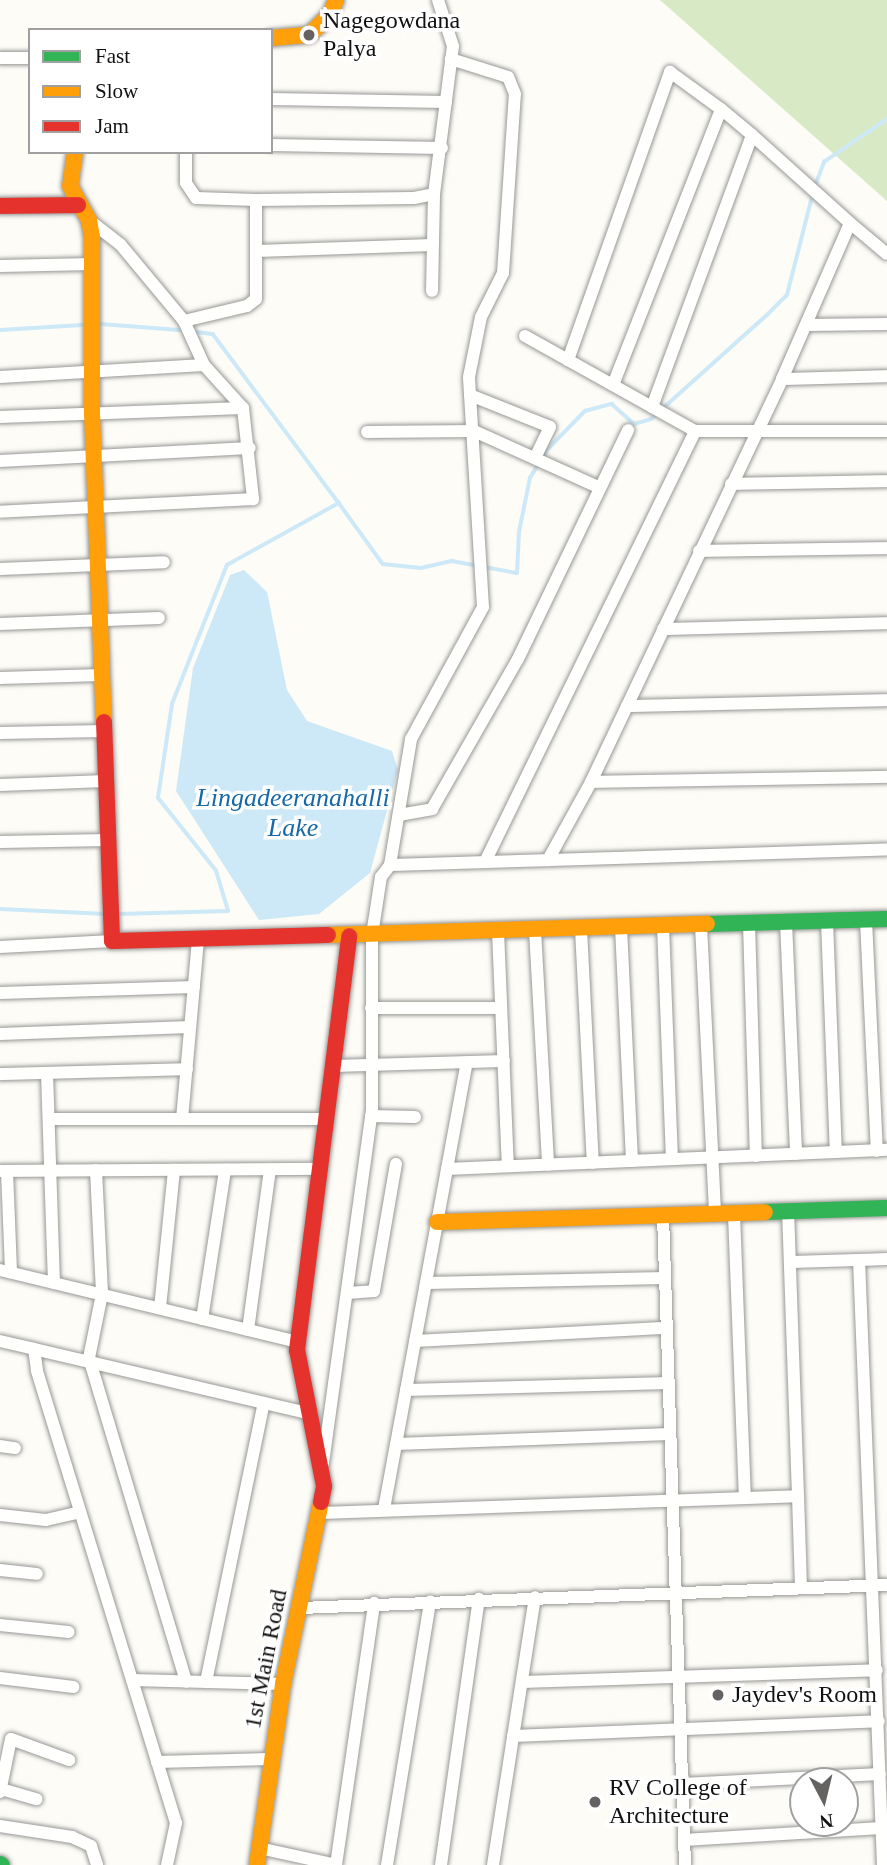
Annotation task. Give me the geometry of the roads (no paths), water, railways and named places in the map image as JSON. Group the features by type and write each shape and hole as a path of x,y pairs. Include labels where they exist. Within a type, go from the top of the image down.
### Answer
{"street":[{"path":"273,38 309,35 330,15 336,0"},
{"path":"432,290 434,194 453,46 438,0"},
{"path":"0,58 28,58"},
{"path":"323,1464 371,1116 374,1065 371,1008 372,935 382,877 390,865 411,739 484,607 474,431 468,377 481,317 503,273 515,94 508,77 451,59"},
{"path":"568,360 670,72 721,109 887,254"},
{"path":"273,99 446,102"},
{"path":"613,385 721,109"},
{"path":"653,407 752,135"},
{"path":"273,145 442,148"},
{"path":"0,512 253,499 250,448 243,408 204,365 184,321 120,244 89,220 78,205 70,187 75,154"},
{"path":"186,154 186,183 196,198 414,198 434,194"},
{"path":"184,321 247,306 256,299 256,200"},
{"path":"0,206 78,205"},
{"path":"89,220 92,264 93,458 112,941"},
{"path":"548,860 591,782 782,379 850,223"},
{"path":"257,251 432,245"},
{"path":"0,266 92,264"},
{"path":"806,325 887,324"},
{"path":"525,336 695,431 887,431"},
{"path":"0,377 204,365"},
{"path":"782,379 887,376"},
{"path":"470,395 550,426 535,458"},
{"path":"0,417 243,408"},
{"path":"399,815 432,809 518,659 628,430"},
{"path":"367,432 474,431 600,488"},
{"path":"485,862 695,431"},
{"path":"0,461 250,448"},
{"path":"731,484 887,481"},
{"path":"699,551 887,548"},
{"path":"0,569 164,562"},
{"path":"0,624 159,618"},
{"path":"663,629 887,623"},
{"path":"0,678 102,675"},
{"path":"627,706 887,700"},
{"path":"0,733 104,731"},
{"path":"591,782 887,777"},
{"path":"0,785 106,782"},
{"path":"0,842 108,839"},
{"path":"390,865 887,849"},
{"path":"0,947 112,941 887,919"},
{"path":"447,1169 882,1151 866,920"},
{"path":"827,921 836,1152"},
{"path":"786,922 796,1154"},
{"path":"749,923 755,1156"},
{"path":"701,925 715,1215"},
{"path":"663,926 672,1159"},
{"path":"621,927 632,1161"},
{"path":"581,929 593,1163"},
{"path":"535,930 548,1165"},
{"path":"498,931 508,1166"},
{"name":"1st Main Road","path":"257,1865 282,1685 320,1513 323,1464 299,1342 349,936"},
{"path":"182,1119 198,939"},
{"path":"0,993 194,987"},
{"path":"371,1008 501,1008"},
{"path":"0,1034 190,1027"},
{"path":"333,1066 503,1061"},
{"path":"384,1509 467,1063"},
{"path":"0,1074 187,1069"},
{"path":"47,1073 54,1283"},
{"path":"371,1116 415,1117"},
{"path":"49,1119 327,1119"},
{"path":"347,1293 374,1291 396,1164"},
{"path":"96,1170 102,1294 89,1358 186,1682"},
{"path":"160,1308 174,1170"},
{"path":"202,1319 225,1170"},
{"path":"248,1330 270,1170"},
{"path":"299,1342 6,1271 4,1171 321,1170"},
{"path":"437,1223 887,1208"},
{"path":"788,1212 801,1588"},
{"path":"734,1214 745,1498"},
{"path":"663,1216 685,1865"},
{"path":"790,1262 887,1259"},
{"path":"859,1260 881,1585 877,1671 883,1865"},
{"path":"426,1283 665,1278"},
{"path":"415,1341 667,1328"},
{"path":"0,1341 89,1358 312,1414"},
{"path":"34,1349 80,1512 176,1823 167,1865"},
{"path":"406,1390 668,1383"},
{"path":"206,1682 264,1403"},
{"path":"396,1444 670,1434"},
{"path":"0,1447 15,1448"},
{"path":"320,1513 798,1496"},
{"path":"0,1515 46,1520 80,1512"},
{"path":"0,1570 37,1574"},
{"path":"300,1608 881,1585"},
{"path":"493,1865 535,1597"},
{"path":"441,1865 479,1599"},
{"path":"387,1865 430,1601"},
{"path":"259,1848 336,1865 374,1603"},
{"path":"0,1625 69,1632"},
{"path":"522,1682 877,1671"},
{"path":"0,1678 73,1687"},
{"path":"132,1680 282,1685"},
{"path":"513,1736 879,1721"},
{"path":"37,1799 0,1790 11,1739 69,1760"},
{"path":"157,1762 270,1759"},
{"path":"682,1784 880,1774"},
{"path":"0,1826 84,1842 94,1850 97,1865"},
{"path":"684,1840 881,1828"}],"water":[{"name":"Lingadeeranahalli Lake","path":"244,570 267,592 287,690 307,721 392,751 398,770 370,873 319,914 259,920 176,791 193,668 230,575"}],"waterway":[{"path":"815,186 824,162 887,119"},
{"path":"117,914 228,911 216,871 158,798 172,704 227,565 339,503 383,564 421,568 452,561 517,573 519,532 530,478 546,451 585,411 612,404 634,424 651,419 767,315 787,295 813,193"},
{"path":"101,324 179,330"},
{"path":"0,330 82,325"},
{"path":"198,332 213,334 339,503"},
{"path":"0,909 106,914"}],"place":[{"name":"Nagegowdana Palya","path":"309,35"},
{"name":"Jaydev's Room","path":"718,1695"},
{"name":"RV College of Architecture","path":"595,1802"}]}
